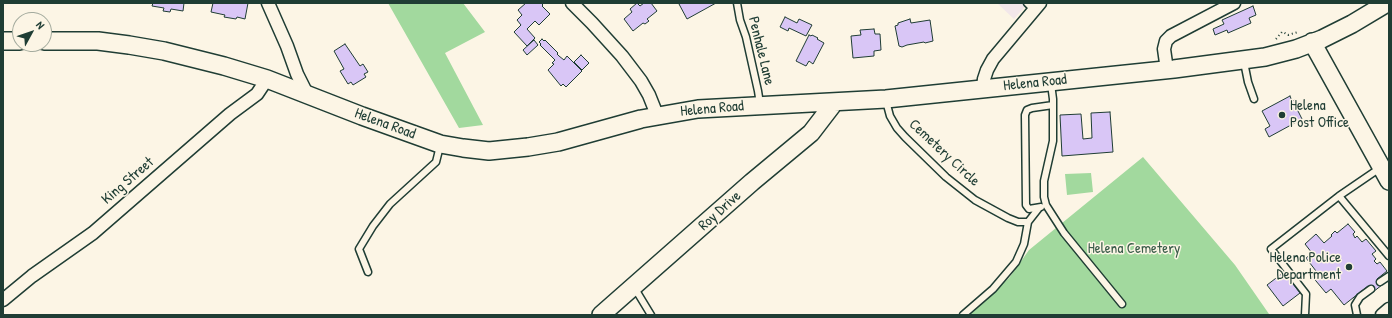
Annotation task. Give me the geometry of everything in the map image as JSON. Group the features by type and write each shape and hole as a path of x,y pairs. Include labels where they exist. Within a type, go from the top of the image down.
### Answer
{"main road":[{"name":"Helena Road","path":"52,41 98,41 129,45 164,51 224,66 267,79 362,116 440,144 489,151 558,142 657,115 698,109 834,103 886,99 1167,70 1244,60 1280,54 1306,37 1322,39 1352,24 1387,3"},
{"path":"1306,37 1385,174"},
{"name":"Roy Drive","path":"601,315 752,182 811,133 834,103"}],"street":[{"path":"268,3 307,94"},
{"path":"572,3 622,56 641,81 649,95 657,115"},
{"path":"1167,70 1164,49 1166,41 1171,36 1234,3"},
{"path":"983,88 987,70 1034,5"},
{"name":"King Street","path":"3,300 32,276 93,233 230,114 257,94 267,79"},
{"path":"1382,315 1389,309"}],"lane":[{"name":"Penhale Lane","path":"737,3 748,44 760,106"},
{"path":"1244,60 1248,82 1254,99"},
{"path":"1051,81 1053,105 1052,150 1047,164 1044,181 1044,197 1046,204 1056,223 1122,304"},
{"name":"Cemetery Circle","path":"886,99 890,116 897,128 950,181 994,211 1013,220 1028,222"},
{"path":"1039,208 1029,208 1026,205 1025,116 1027,110 1032,108 1053,105"},
{"path":"368,272 359,249 362,243 390,204 436,162 440,144"},
{"path":"1305,315 1306,294 1271,249 1339,196 1385,174"},
{"path":"1339,196 1389,256"},
{"path":"963,315 994,289 1016,262 1024,244 1028,222 1039,208 1046,204"},
{"path":"1380,282 1389,276"},
{"path":"634,287 651,315"},
{"path":"1357,315 1355,305 1360,297 1370,289"}],"path":[{"path":"1274,41 1282,32 1288,35 1306,37"}],"shaded area":[{"path":"997,3 1028,3 1014,19"}],"green space":[{"path":"388,3 463,3 485,32 445,53 483,125 459,128"},
{"name":"Helena Cemetery","path":"1143,157 1235,265 1269,314 1268,315 966,315 1009,278 1029,250"},
{"path":"1091,173 1093,192 1067,195 1065,174"}],"building":[{"path":"153,3 184,3 183,11 171,9 170,12 163,11 164,8 152,6"},
{"path":"213,3 248,3 245,19 237,17 236,19 224,17 225,15 211,12"},
{"path":"526,3 541,3 550,14 539,25 535,21 527,29 535,38 527,46 514,32 521,25 517,20 522,15 518,10"},
{"path":"637,3 640,6 644,3 651,3 657,11 647,19 649,21 645,24 643,23 633,31 624,19 632,12 630,9"},
{"path":"716,3 687,19 679,4"},
{"path":"1253,6 1256,15 1249,18 1251,23 1228,33 1227,30 1215,35 1213,29 1224,24 1222,20"},
{"path":"785,17 797,23 799,19 812,25 806,36 789,28 788,31 780,27"},
{"path":"910,19 911,23 930,20 933,41 902,47 899,46 895,26 898,25 898,23"},
{"path":"874,29 875,34 880,34 881,50 874,51 874,56 853,58 851,36 861,35 860,30"},
{"path":"809,35 818,38 817,39 824,43 813,64 809,61 806,66 796,61"},
{"path":"542,39 544,41 545,40 564,60 567,56 582,71 566,87 563,84 561,86 548,70 554,64 552,63 555,60 540,45 541,44 539,42"},
{"path":"534,40 538,45 527,55 523,50"},
{"path":"345,44 360,66 363,64 368,72 364,74 366,77 353,85 351,82 348,84 340,71 344,69 334,51"},
{"path":"581,55 589,63 582,70 574,62"},
{"name":"Helena Post Office","path":"1290,96 1292,101 1295,100 1298,106 1296,107 1302,119 1269,137 1265,129 1270,126 1262,111"},
{"path":"1110,112 1113,152 1062,156 1060,115 1081,114 1083,139 1092,138 1091,113"},
{"name":"Helena Police Department","path":"1348,224 1355,232 1353,234 1355,238 1357,236 1362,242 1366,239 1376,251 1372,254 1376,259 1374,261 1377,264 1380,262 1387,271 1377,279 1382,285 1373,292 1368,286 1344,305 1331,289 1326,293 1311,275 1316,271 1306,258 1312,253 1305,244 1316,234 1324,243 1335,231 1337,233"},
{"path":"1284,272 1300,293 1283,306 1267,285"}],"place":[{"name":"Helena Post Office","path":"1282,115"},
{"name":"Helena Police Department","path":"1349,267"}]}
